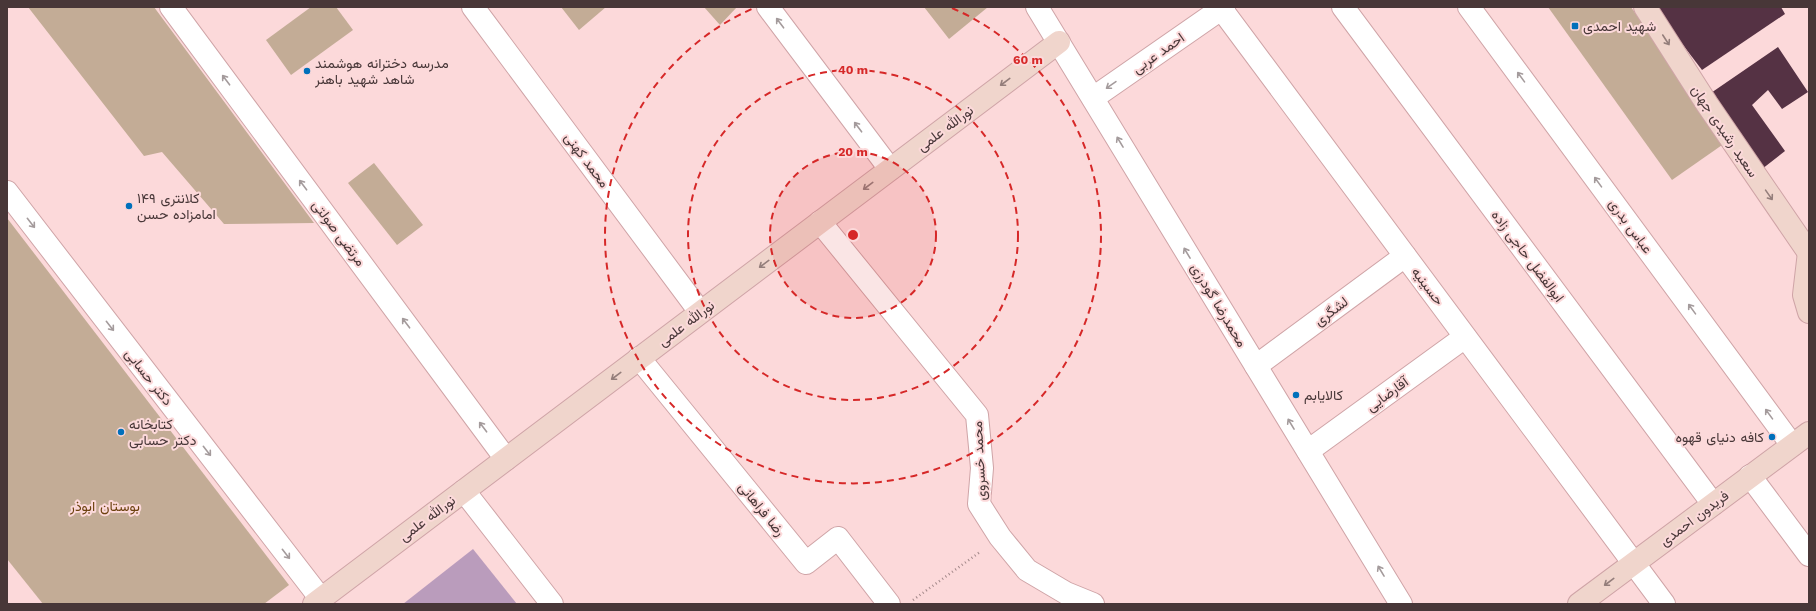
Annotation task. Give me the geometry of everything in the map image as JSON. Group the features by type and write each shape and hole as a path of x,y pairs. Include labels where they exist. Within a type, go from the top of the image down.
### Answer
{"street":[{"name":"مرتضی صولتی","path":"171,7 506,459"},
{"name":"محمد کهنی","path":"473,7 700,312"},
{"path":"768,7 890,169"},
{"name":"محمدرضا گودرزی","path":"1037,7 1401,604"},
{"name":"ابوالفضل حاجی زاده","path":"1343,7 1713,504"},
{"name":"عباس بدری","path":"1469,7 1801,439"},
{"name":"سعید رشیدی جهان","path":"1645,7 1707,104 1809,252"},
{"name":"احمد عربی","path":"1093,98 1222,8"},
{"name":"حسینیه","path":"1222,8 1664,604"},
{"name":"نورالله علمی","path":"317,601 1058,42"},
{"name":"دکتر حسابی","path":"7,192 317,601"},
{"name":"محمد خسروی","path":"820,222 977,415 982,468 980,504 1000,537 1027,570 1066,593 1093,604"},
{"path":"1809,252 1804,295 1809,312"},
{"name":"لشگری","path":"1256,366 1405,256"},
{"name":"آقارضایی","path":"1308,451 1466,337"},
{"name":"رضا فراهانی","path":"639,358 806,563 838,538 889,604"},
{"name":"فریدون احمدی","path":"1580,604 1801,439 1809,427"},
{"path":"1750,476 1809,555"},
{"path":"464,491 552,604"}],"path":[{"path":"907,604 1000,537"}],"green space":[{"path":"28,7 154,7 314,223 224,224 162,152 144,156"},
{"path":"311,7 336,7 353,30 291,75 266,40"},
{"path":"561,7 606,7 579,30"},
{"path":"704,7 737,7 720,25"},
{"path":"924,7 988,7 949,39"},
{"path":"1548,7 1631,7 1725,143 1672,180"},
{"path":"374,163 423,225 397,245 348,183"},
{"name":"بوستان ابوذر","path":"7,218 289,585 264,604 43,604 7,559"}],"shaded area":[{"path":"473,549 517,604 403,604"}],"building":[{"path":"1654,7 1781,7 1785,14 1702,70"},
{"path":"1778,47 1808,92 1782,109 1768,90 1752,105 1785,151 1762,169 1708,95"}],"place":[{"name":"شهید احمدی","path":"1575,26"},
{"name":"مدرسه دخترانه هوشمند شاهد شهید باهنر","path":"307,71"},
{"name":"کلانتری ۱۴۹ امامزاده حسن","path":"129,206"},
{"name":"کالایابم","path":"1296,395"},
{"name":"کتابخانه دکتر حسابی","path":"121,432"},
{"name":"کافه دنیای قهوه","path":"1772,437"}]}
